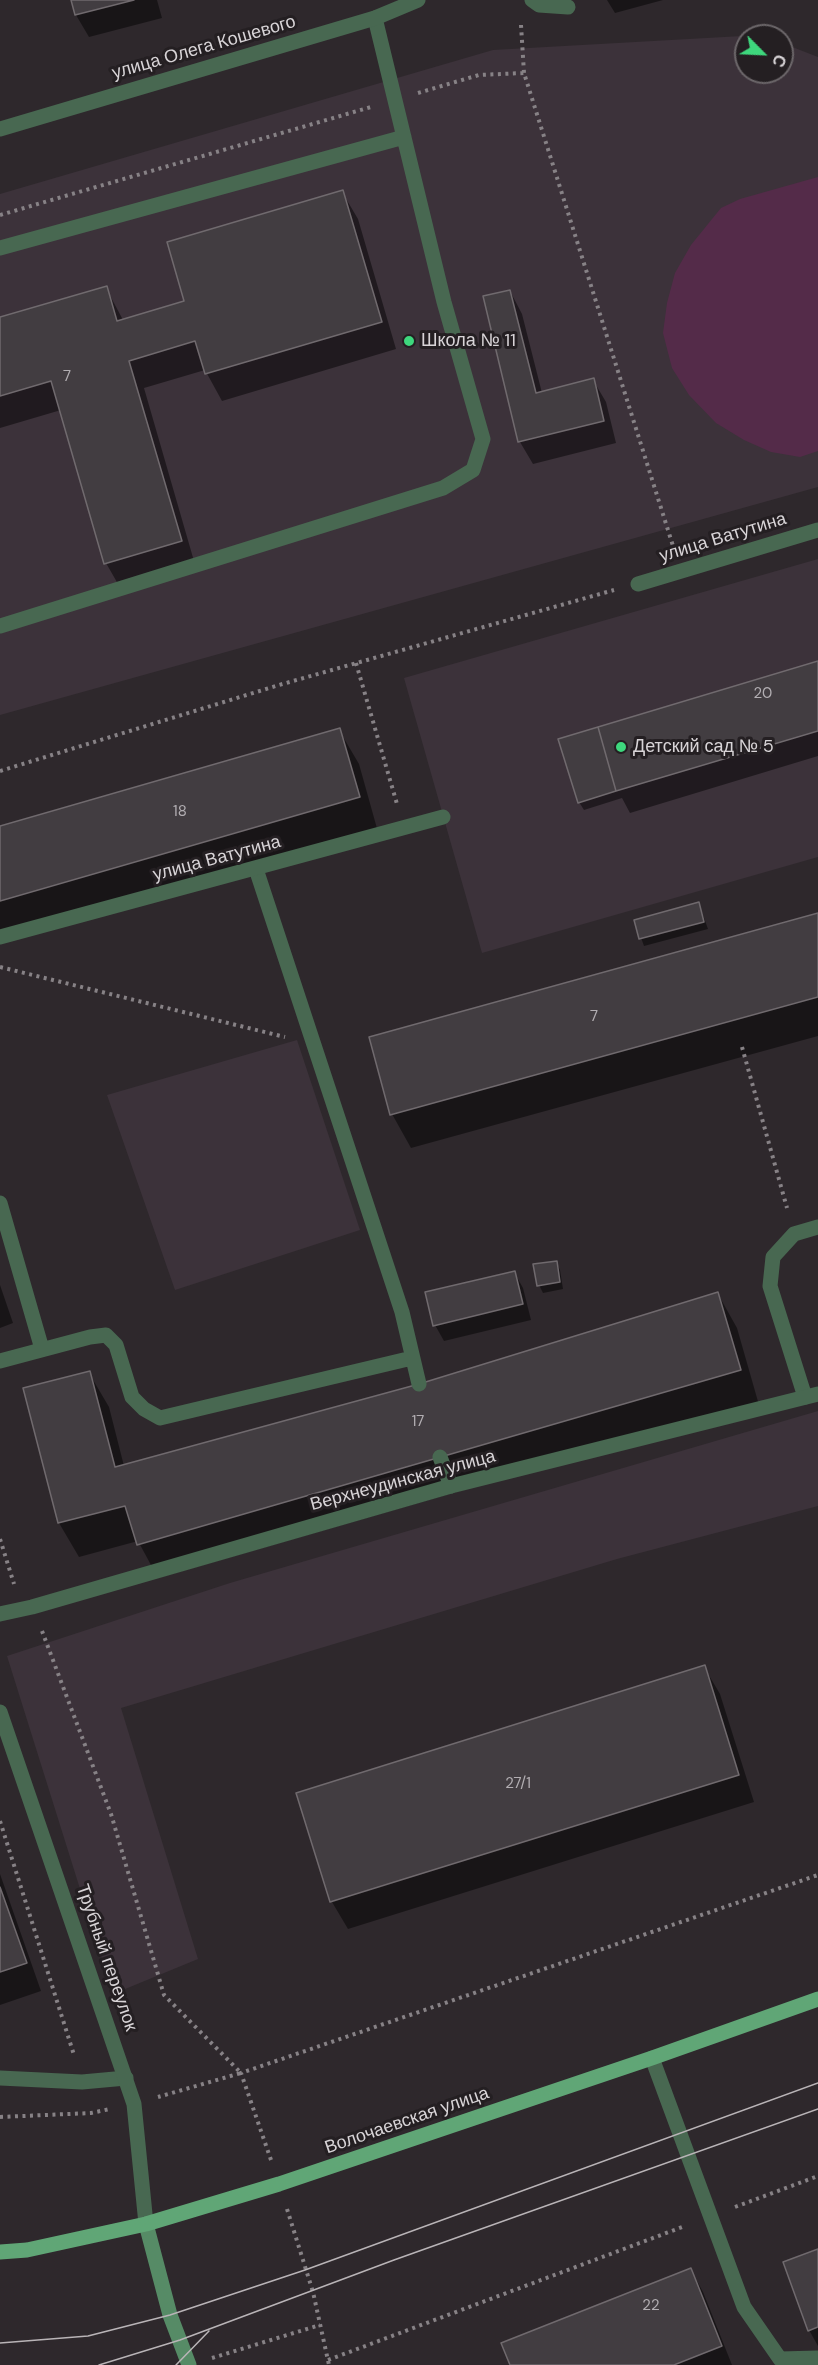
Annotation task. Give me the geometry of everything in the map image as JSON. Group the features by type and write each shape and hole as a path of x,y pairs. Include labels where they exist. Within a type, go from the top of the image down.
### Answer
{"main road":[{"name":"Волочаевская улица","path":"0,2252 27,2250 146,2224 279,2184 652,2058 818,1999"},
{"path":"146,2224 170,2315 196,2363"}],"street":[{"name":"улица Олега Кошевого","path":"0,129 375,18 418,0"},
{"path":"532,0 540,5 568,7"},
{"path":"0,626 443,488 473,470 483,439 444,302 375,18"},
{"path":"0,248 404,137"},
{"name":"улица Ватутина","path":"638,584 818,530"},
{"name":"улица Ватутина","path":"0,937 443,817"},
{"path":"256,869 402,1312 419,1384"},
{"path":"0,1203 42,1349"},
{"path":"812,1396 770,1286 773,1257 794,1234 818,1227"},
{"path":"0,1361 90,1336 106,1335 116,1345 132,1397 144,1410 160,1418 412,1358"},
{"name":"Верхнеудинская улица","path":"0,1614 451,1486 812,1396"},
{"path":"440,1457 451,1486"},
{"name":"Трубный переулок","path":"0,1712 134,2104 146,2224"},
{"path":"652,2058 744,2307 780,2359 818,2358"},
{"path":"0,2078 82,2082 126,2078"}],"path":[{"path":"521,21 524,74"},
{"path":"653,483 667,527"},
{"path":"0,771 356,663 638,584"},
{"path":"356,663 404,828"},
{"path":"0,967 315,1044"},
{"path":"742,1047 794,1234"},
{"path":"0,1539 111,1814 164,1995 241,2073 313,2292 329,2363 818,2176"},
{"path":"0,1821 91,2113"},
{"path":"0,2117 91,2113 134,2104 241,2073 818,1875"},
{"path":"196,2363 320,2325"}],"shaded area":[{"name":"Школа № 11","path":"734,36 734,84 794,84 794,48 818,57 818,487 0,715 0,194 493,50"},
{"path":"818,177 818,451 800,457 771,452 744,440 716,423 689,395 672,368 663,333 667,303 675,273 691,245 721,208 740,199"},
{"name":"Детский сад № 5","path":"818,559 818,857 482,953 404,678"},
{"path":"297,1040 360,1230 175,1290 107,1095"},
{"path":"818,1411 818,1506 617,1559 121,1708 198,1959 113,1994 7,1656 230,1583"}],"building":[{"path":"71,0 134,0 75,15"},
{"path":"343,190 382,322 205,374 195,341 129,361 182,541 104,564 51,381 0,396 0,317 107,286 117,321 184,301 167,242"},
{"path":"510,290 536,393 594,378 604,421 518,442 483,296"},
{"path":"818,661 818,731 616,791 598,727"},
{"path":"598,727 616,791 578,803 558,739"},
{"path":"340,728 360,797 0,901 0,826"},
{"path":"699,902 704,922 639,939 634,920"},
{"path":"818,913 818,997 390,1115 369,1037"},
{"path":"557,1261 560,1282 537,1286 533,1264"},
{"path":"515,1271 523,1304 433,1326 425,1292"},
{"path":"718,1292 741,1370 137,1545 125,1506 58,1523 23,1388 90,1371 115,1467 419,1384"},
{"path":"705,1665 739,1775 330,1902 296,1793"},
{"path":"0,1887 27,1963 0,1972"},
{"path":"818,2249 818,2327 808,2331 783,2262"},
{"path":"691,2268 722,2346 674,2365 510,2365 501,2343"}],"tram line":[{"path":"0,2343 88,2336 170,2315 305,2270 818,2083"},
{"path":"99,2365 180,2340 394,2260 818,2109"},
{"path":"176,2365 209,2331"}],"place":[{"name":"Школа № 11","path":"409,341"},
{"name":"Детский сад № 5","path":"621,747"}]}
